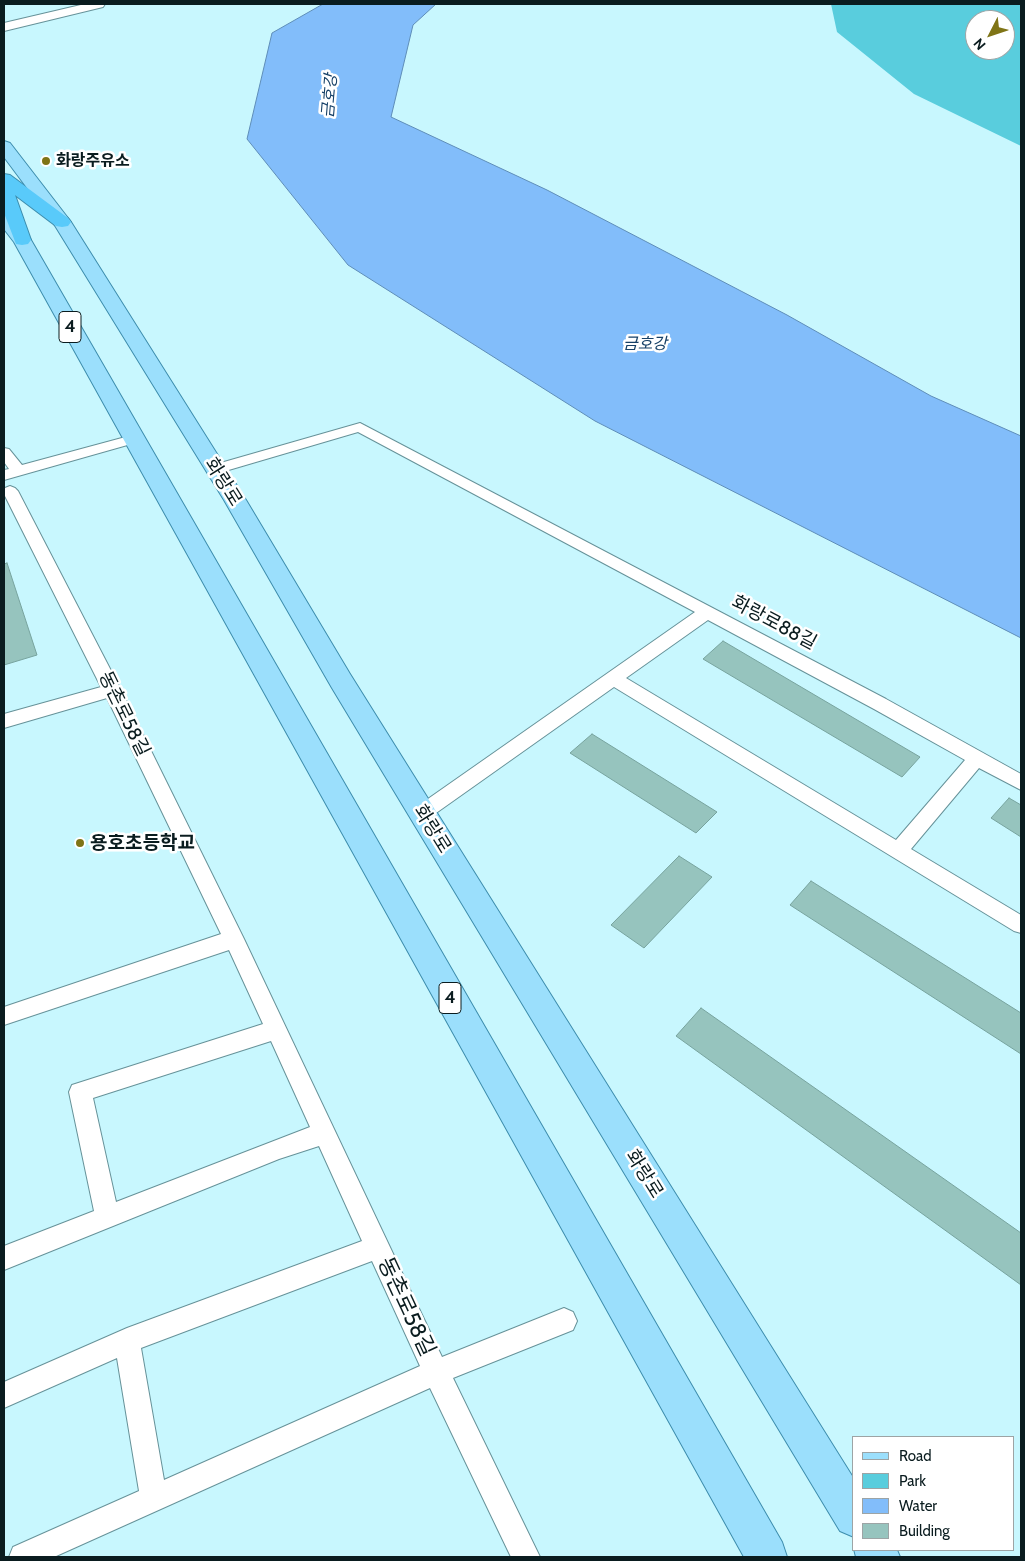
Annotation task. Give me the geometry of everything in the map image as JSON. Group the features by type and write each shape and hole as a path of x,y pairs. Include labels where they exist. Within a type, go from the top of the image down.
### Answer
{"highway":[{"path":"4,179 62,222"},
{"path":"4,190 22,240"}],"main road":[{"name":"화랑로","path":"4,146 62,222 215,469 422,813 852,1514"},
{"name":"4","path":"4,218 22,240 767,1557"}],"street":[{"path":"4,27 99,4"},
{"path":"215,469 360,427 707,612"},
{"path":"10,479 133,439"},
{"name":"동촌로58길","path":"4,452 10,479 234,940 436,1372 23,1557"},
{"name":"화랑로88길","path":"422,813 707,612 1021,783"},
{"path":"612,678 1021,926"},
{"path":"4,721 112,690"},
{"path":"898,851 977,758"},
{"path":"4,1016 234,940"},
{"path":"107,1217 80,1092 276,1030"},
{"path":"4,1258 278,1149 324,1133"},
{"path":"4,1395 127,1342 378,1247"},
{"path":"526,1557 436,1372 564,1321"},
{"path":"127,1342 154,1499"}],"green space":[{"path":"831,4 1021,4 1021,146 914,94 837,32"}],"water":[{"name":"금호강","path":"323,4 436,4 413,25 391,117 547,190 787,315 931,396 1021,436 1021,638 595,421 348,265 247,139 272,33"}],"building":[{"path":"7,563 37,655 4,665 4,564"},
{"path":"723,641 920,757 902,777 703,659"},
{"path":"592,734 717,812 696,833 570,753"},
{"path":"1009,798 1021,805 1021,837 991,818"},
{"path":"679,856 712,877 644,948 611,925"},
{"path":"811,881 1021,1013 1021,1054 790,905"},
{"path":"701,1008 1021,1233 1021,1285 676,1036"}],"place":[{"name":"화랑주유소","path":"46,161"},
{"name":"용호초등학교","path":"80,843"}]}
